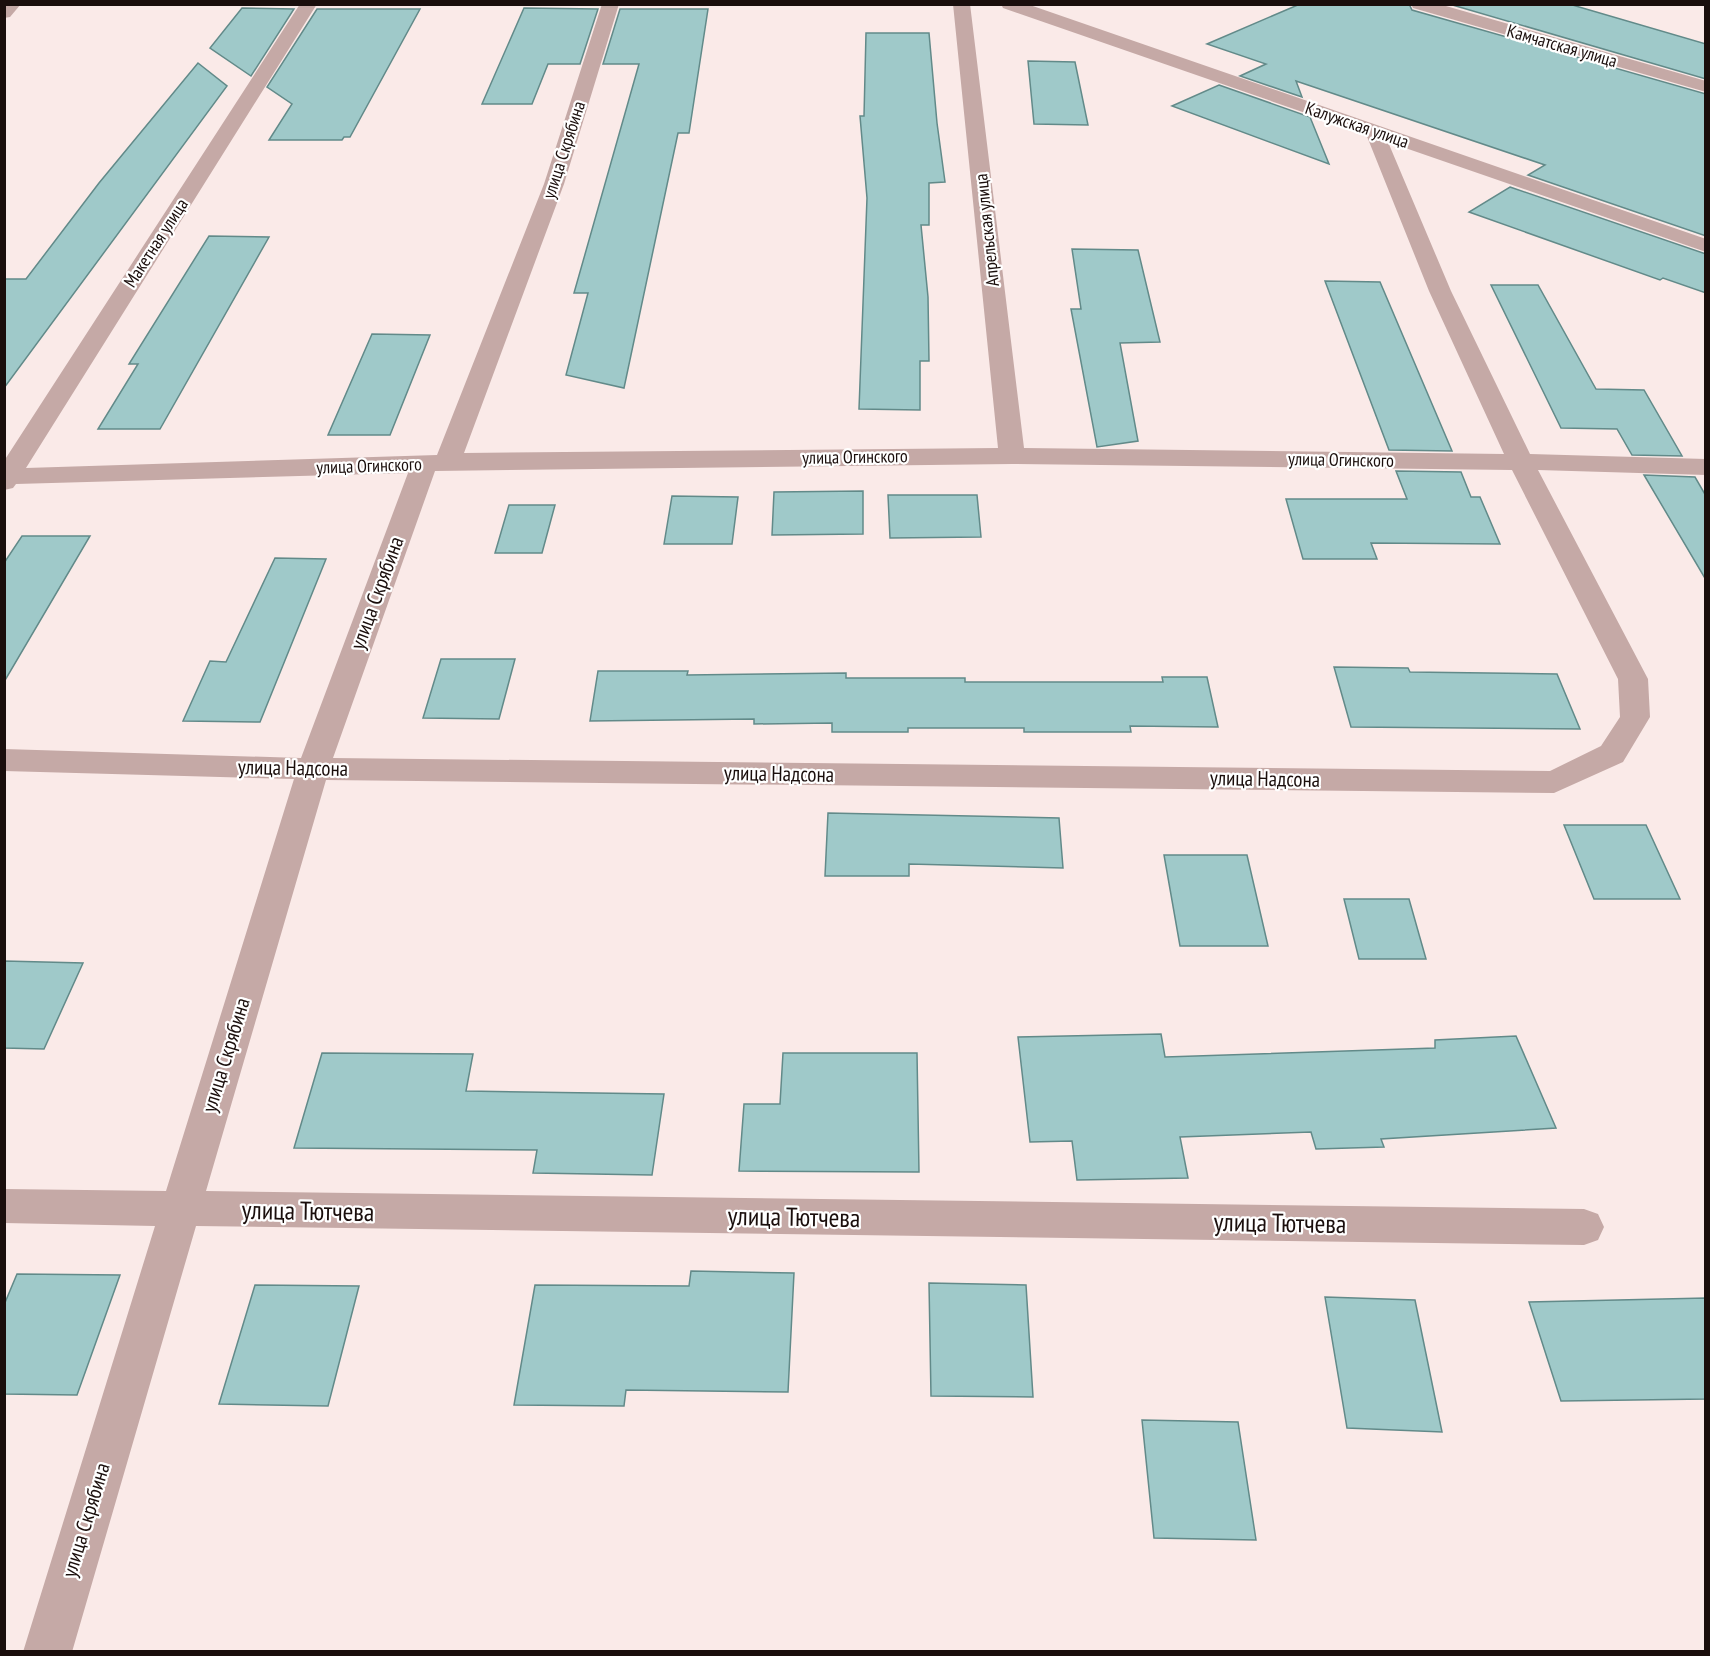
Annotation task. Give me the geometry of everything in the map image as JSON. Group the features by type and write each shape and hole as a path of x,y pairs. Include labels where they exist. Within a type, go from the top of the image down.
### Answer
{"street":[{"path":"4,12 13,4"},
{"name":"Макетная улица","path":"6,478 309,4"},
{"name":"улица Скрябина","path":"47,1652 178,1210 313,769 436,463 554,184 611,4"},
{"name":"Апрельская улица","path":"961,4 1012,456"},
{"name":"Калужская улица","path":"1009,4 1706,246"},
{"name":"Камчатская улица","path":"1419,4 1706,87"},
{"path":"1374,131 1440,291 1521,462"},
{"name":"улица Огинского","path":"6,478 436,463 1012,456 1521,462 1706,467"},
{"name":"улица Надсона","path":"4,760 313,769 1554,782 1611,753 1635,717 1633,679 1521,462"},
{"name":"улица Тютчева","path":"4,1206 1584,1227"}],"building":[{"path":"1300,4 1409,4 1412,10 1706,94 1706,236 1528,175 1545,165 1296,81 1302,97 1240,76 1266,64 1207,44"},
{"path":"1449,4 1569,4 1706,44 1706,79"},
{"path":"242,8 294,9 251,76 210,48"},
{"path":"524,8 598,9 580,64 548,64 532,104 482,104"},
{"path":"317,9 420,9 350,137 344,137 342,140 269,140 292,104 267,87"},
{"path":"620,9 708,9 689,133 678,133 624,388 566,375 588,293 574,293 639,64 603,64"},
{"path":"866,33 929,33 945,182 929,183 929,225 921,225 928,297 929,361 920,361 920,410 859,409 867,198 860,116 864,116"},
{"path":"1028,61 1075,62 1088,125 1034,124"},
{"path":"198,63 227,86 4,388 4,279 26,279 99,183"},
{"path":"1219,85 1310,117 1329,164 1172,106"},
{"path":"1510,187 1706,254 1706,293 1663,278 1660,280 1469,212"},
{"path":"209,236 269,237 160,429 98,429 138,364 129,364"},
{"path":"1072,249 1138,250 1160,342 1120,343 1138,441 1097,447 1071,309 1081,309"},
{"path":"1325,281 1380,282 1452,451 1389,450"},
{"path":"1491,285 1538,285 1596,389 1644,390 1682,456 1632,455 1617,429 1561,428"},
{"path":"372,334 430,335 390,435 328,435"},
{"path":"1396,471 1461,472 1471,497 1480,497 1500,544 1371,543 1377,559 1303,559 1286,499 1407,499"},
{"path":"1644,475 1695,477 1706,496 1706,580"},
{"path":"863,491 863,534 772,535 774,492"},
{"path":"888,495 977,495 981,537 890,538"},
{"path":"672,496 738,497 732,544 664,544"},
{"path":"509,505 555,505 542,553 495,553"},
{"path":"22,536 90,536 4,682 4,563"},
{"path":"275,558 326,559 260,722 183,721 210,661 226,662"},
{"path":"441,659 515,659 499,719 423,718"},
{"path":"1334,667 1408,668 1410,672 1557,674 1580,729 1351,727"},
{"path":"598,671 688,671 687,675 846,673 846,678 965,678 965,682 1163,682 1162,677 1207,677 1218,727 1130,726 1131,732 1024,732 1024,728 908,728 908,732 832,732 832,723 754,724 754,719 590,721"},
{"path":"828,813 1059,818 1063,868 909,864 909,876 825,876"},
{"path":"1564,825 1646,825 1680,899 1594,899"},
{"path":"1164,855 1247,855 1268,946 1180,946"},
{"path":"1344,899 1409,899 1426,959 1359,959"},
{"path":"4,961 83,963 44,1049 4,1048"},
{"path":"1161,1034 1165,1057 1435,1048 1435,1040 1516,1036 1556,1128 1381,1139 1384,1147 1316,1149 1311,1132 1180,1137 1188,1178 1077,1180 1072,1141 1030,1142 1018,1037"},
{"path":"322,1053 473,1054 466,1091 664,1094 652,1175 533,1173 537,1150 294,1148"},
{"path":"783,1053 917,1053 919,1172 739,1171 744,1104 780,1104"},
{"path":"691,1271 794,1273 788,1392 626,1390 624,1406 514,1405 535,1285 689,1286"},
{"path":"17,1274 120,1275 77,1395 4,1394 4,1305"},
{"path":"929,1283 1026,1285 1033,1397 931,1396"},
{"path":"255,1285 359,1286 328,1406 219,1404"},
{"path":"1325,1297 1415,1300 1442,1432 1347,1428"},
{"path":"1706,1298 1706,1399 1561,1401 1529,1302"},
{"path":"1142,1420 1238,1422 1256,1540 1154,1538"}]}
